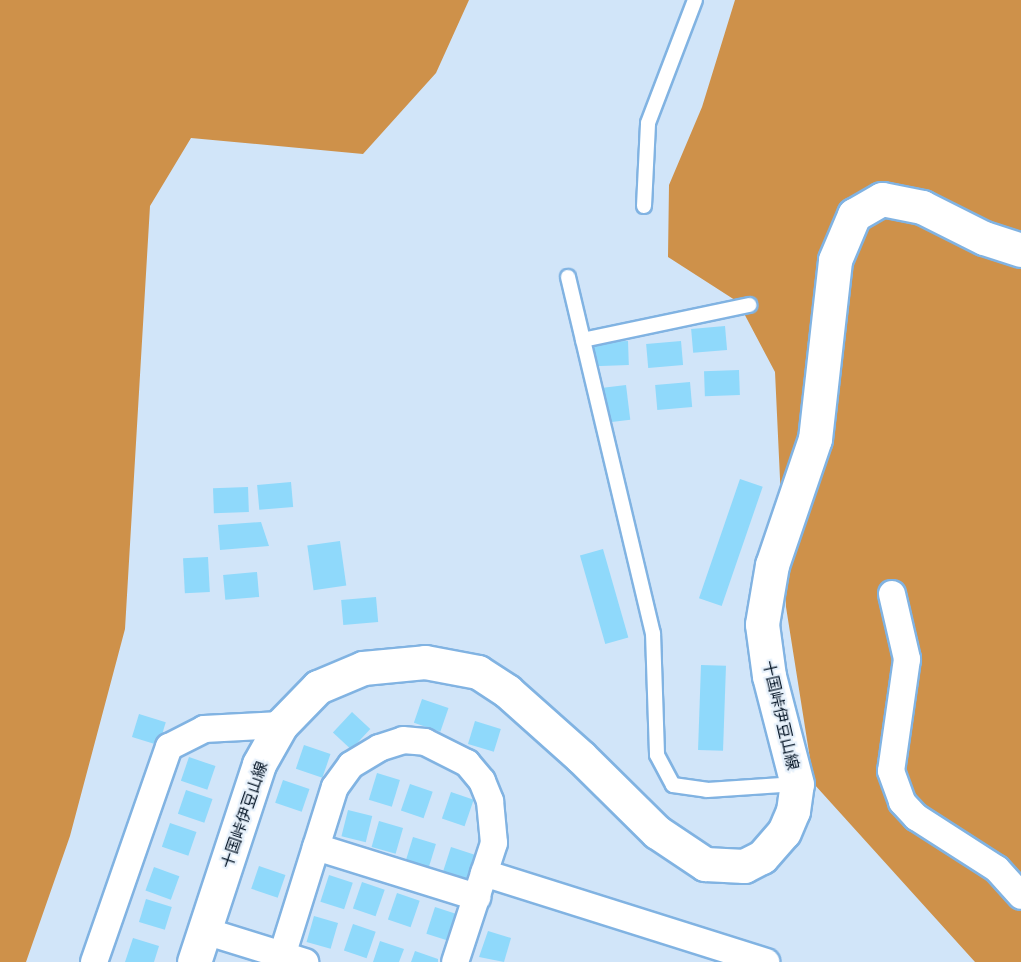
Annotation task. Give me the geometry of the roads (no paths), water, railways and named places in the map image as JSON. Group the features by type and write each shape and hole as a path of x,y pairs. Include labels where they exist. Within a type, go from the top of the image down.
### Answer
{"main road":[{"name":"十国峠伊豆山線","path":"194,962 259,764 281,725 318,687 363,668 425,662 478,672 507,691 581,757 657,832 705,864 744,866 762,857 784,832 793,811 797,784 769,676 762,624 772,565 815,439 838,251 854,215 882,199 922,207 984,238 1021,250"}],"street":[{"path":"892,594 907,659 891,771 902,802 916,818 997,869 1021,896"},
{"path":"94,962 169,747 204,729 281,725"},
{"path":"205,931 289,959 316,847 335,788 351,765 379,748 403,740 425,742 467,763 482,781 495,823 494,843 455,962"},
{"path":"316,847 477,897"},
{"path":"484,873 766,962"}],"lane":[{"path":"644,206 648,123 695,0"},
{"path":"568,278 653,633 657,755 673,784 707,790 797,784"},
{"path":"583,340 749,305"}]}
